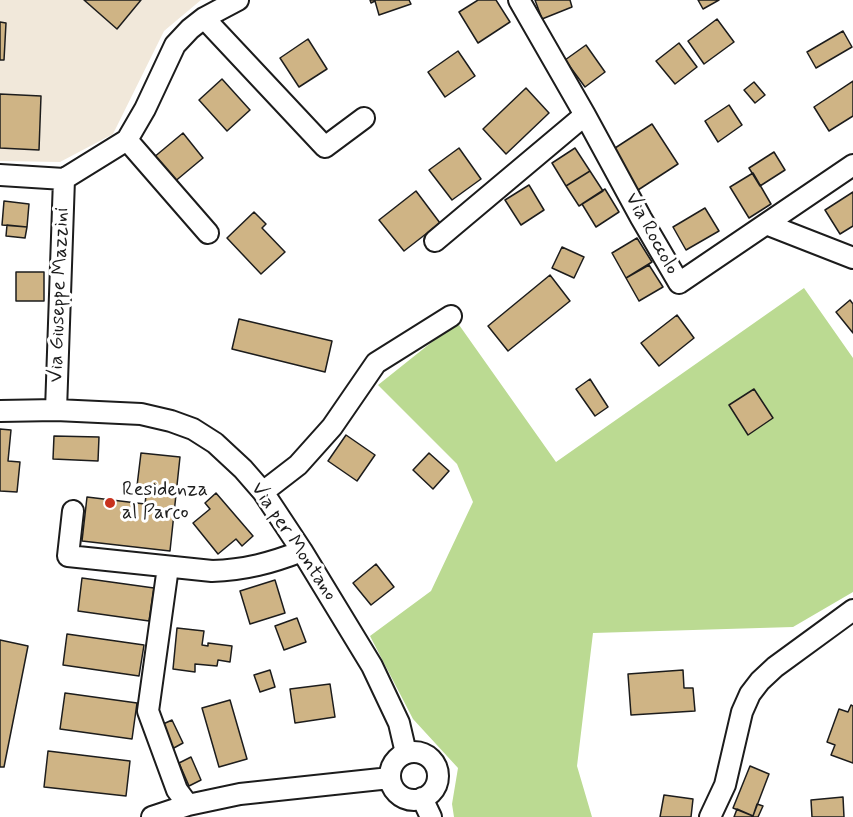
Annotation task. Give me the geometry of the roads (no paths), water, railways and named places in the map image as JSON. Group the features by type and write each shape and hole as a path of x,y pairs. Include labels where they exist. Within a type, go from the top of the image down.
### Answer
{"street":[{"path":"0,175 64,179 127,140 176,45 204,18 238,0"},
{"name":"Via Roccolo","path":"519,0 679,284 853,165"},
{"path":"204,18 325,147 364,118"},
{"path":"435,241 585,115"},
{"path":"127,140 208,233"},
{"name":"Via Giuseppe Mazzini","path":"56,410 64,179"},
{"path":"766,224 853,258"},
{"path":"263,492 298,465 332,427 375,363 450,316"},
{"name":"Via per Montano","path":"0,411 56,410 141,414 193,429 215,443 243,469 263,492 302,551 372,666 399,723 406,753"},
{"path":"73,511 68,555 212,571 234,570 276,561 302,551"},
{"path":"168,567 148,711 177,790 188,805"},
{"path":"710,817 725,785 742,712 750,694 775,667 853,610"},
{"path":"416,752 426,755 434,762 438,772 437,783 431,792 422,798 412,800 402,796 394,789 390,778 397,759 406,753 416,752"},
{"path":"152,817 188,805 240,794 390,778"},
{"path":"422,798 431,817"}],"place":[{"name":"Residenza al Parco","path":"110,503"}]}
